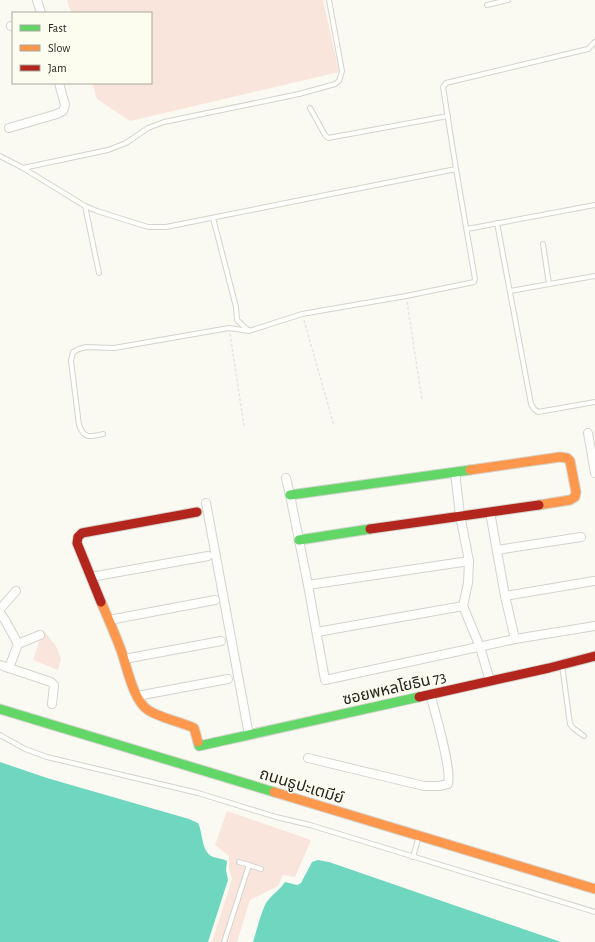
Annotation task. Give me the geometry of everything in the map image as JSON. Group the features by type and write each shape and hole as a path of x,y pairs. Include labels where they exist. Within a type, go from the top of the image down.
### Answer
{"street":[{"path":"37,0 41,12"},
{"path":"10,128 64,111 65,105 59,84"},
{"path":"588,433 593,450 595,473"},
{"path":"290,495 560,456 567,458 570,461 576,492 575,497 570,500 299,540"},
{"path":"455,472 460,516 469,561 468,583 464,606 480,647 490,681"},
{"path":"286,478 308,585 325,680 515,639 595,626"},
{"path":"206,503 249,735"},
{"path":"197,512 82,533 78,537 77,543 109,620 137,696 228,678"},
{"path":"490,512 505,596 515,639"},
{"path":"496,550 581,537"},
{"path":"91,577 208,556"},
{"path":"308,585 469,561"},
{"path":"505,596 594,581"},
{"path":"0,609 16,590"},
{"path":"109,620 215,600"},
{"path":"317,632 464,606"},
{"path":"0,613 18,644"},
{"path":"9,668 18,644 40,635"},
{"path":"124,659 221,641"},
{"name":"ซอยพหลโยธิน 73","path":"137,696 143,706 151,712 186,723 194,728 200,746 562,665 595,656"},
{"path":"0,665 51,682 54,685 52,704"},
{"path":"308,758 424,786 439,786 448,784 450,778 430,694"},
{"name":"ถนนธูปะเตมีย์","path":"0,709 595,889"}],"lane":[{"path":"23,168 108,150 126,143 148,128 164,122 299,94 335,84 339,80 342,71 329,0"},
{"path":"487,5 508,0"},
{"path":"103,434 85,436 79,425 71,361 75,350 86,348 114,348 229,328 249,331 302,314 406,296 474,282 475,278 443,88 446,83 588,49 595,42"},
{"path":"310,108 328,138 448,116"},
{"path":"0,156 23,168 85,206 148,227 166,227 456,169"},
{"path":"466,229 595,205"},
{"path":"85,206 99,273"},
{"path":"213,218 236,307 237,320 249,331"},
{"path":"498,223 531,404 538,412 595,402"},
{"path":"543,244 549,284"},
{"path":"510,291 595,276"},
{"path":"562,665 570,724 584,736"},
{"path":"0,735 25,749 58,760 198,794 318,828 595,912"},
{"path":"413,857 419,836"},
{"path":"239,862 261,869"},
{"path":"224,942 249,865"}],"path":[{"path":"406,296 422,400"},
{"path":"302,314 334,426"},
{"path":"229,328 244,426"}],"shaded area":[{"path":"67,0 323,0 339,72 130,121 97,99 92,84 152,84 152,12 71,12"},
{"path":"43,630 56,646 61,659 58,670 33,660"},
{"path":"0,762 47,778 189,819 198,823 205,849 208,853 213,857 227,861 226,870 228,880 208,942 0,942"},
{"path":"227,811 311,840 295,877 283,875 278,886 250,900 237,942 212,942 232,879 229,869 229,856 215,845"},
{"path":"318,860 329,862 561,942 253,942 262,912 268,900 281,888 285,882 297,885 301,883 312,862"}],"traffic: fast":[{"path":"290,495 470,470"},
{"path":"299,540 370,529"},
{"path":"198,742 199,746 419,697"},
{"path":"0,709 274,792"}],"traffic: slow":[{"path":"470,470 560,457 567,458 570,461 576,492 575,497 570,500 539,505"},
{"path":"101,602 119,644 131,683 138,699 148,710 153,713 194,728 198,742"},
{"path":"274,792 595,889"}],"traffic: jam":[{"path":"370,529 539,505"},
{"path":"101,602 77,543 78,537 82,533 197,512"},
{"path":"419,697 549,668 595,656"}]}
